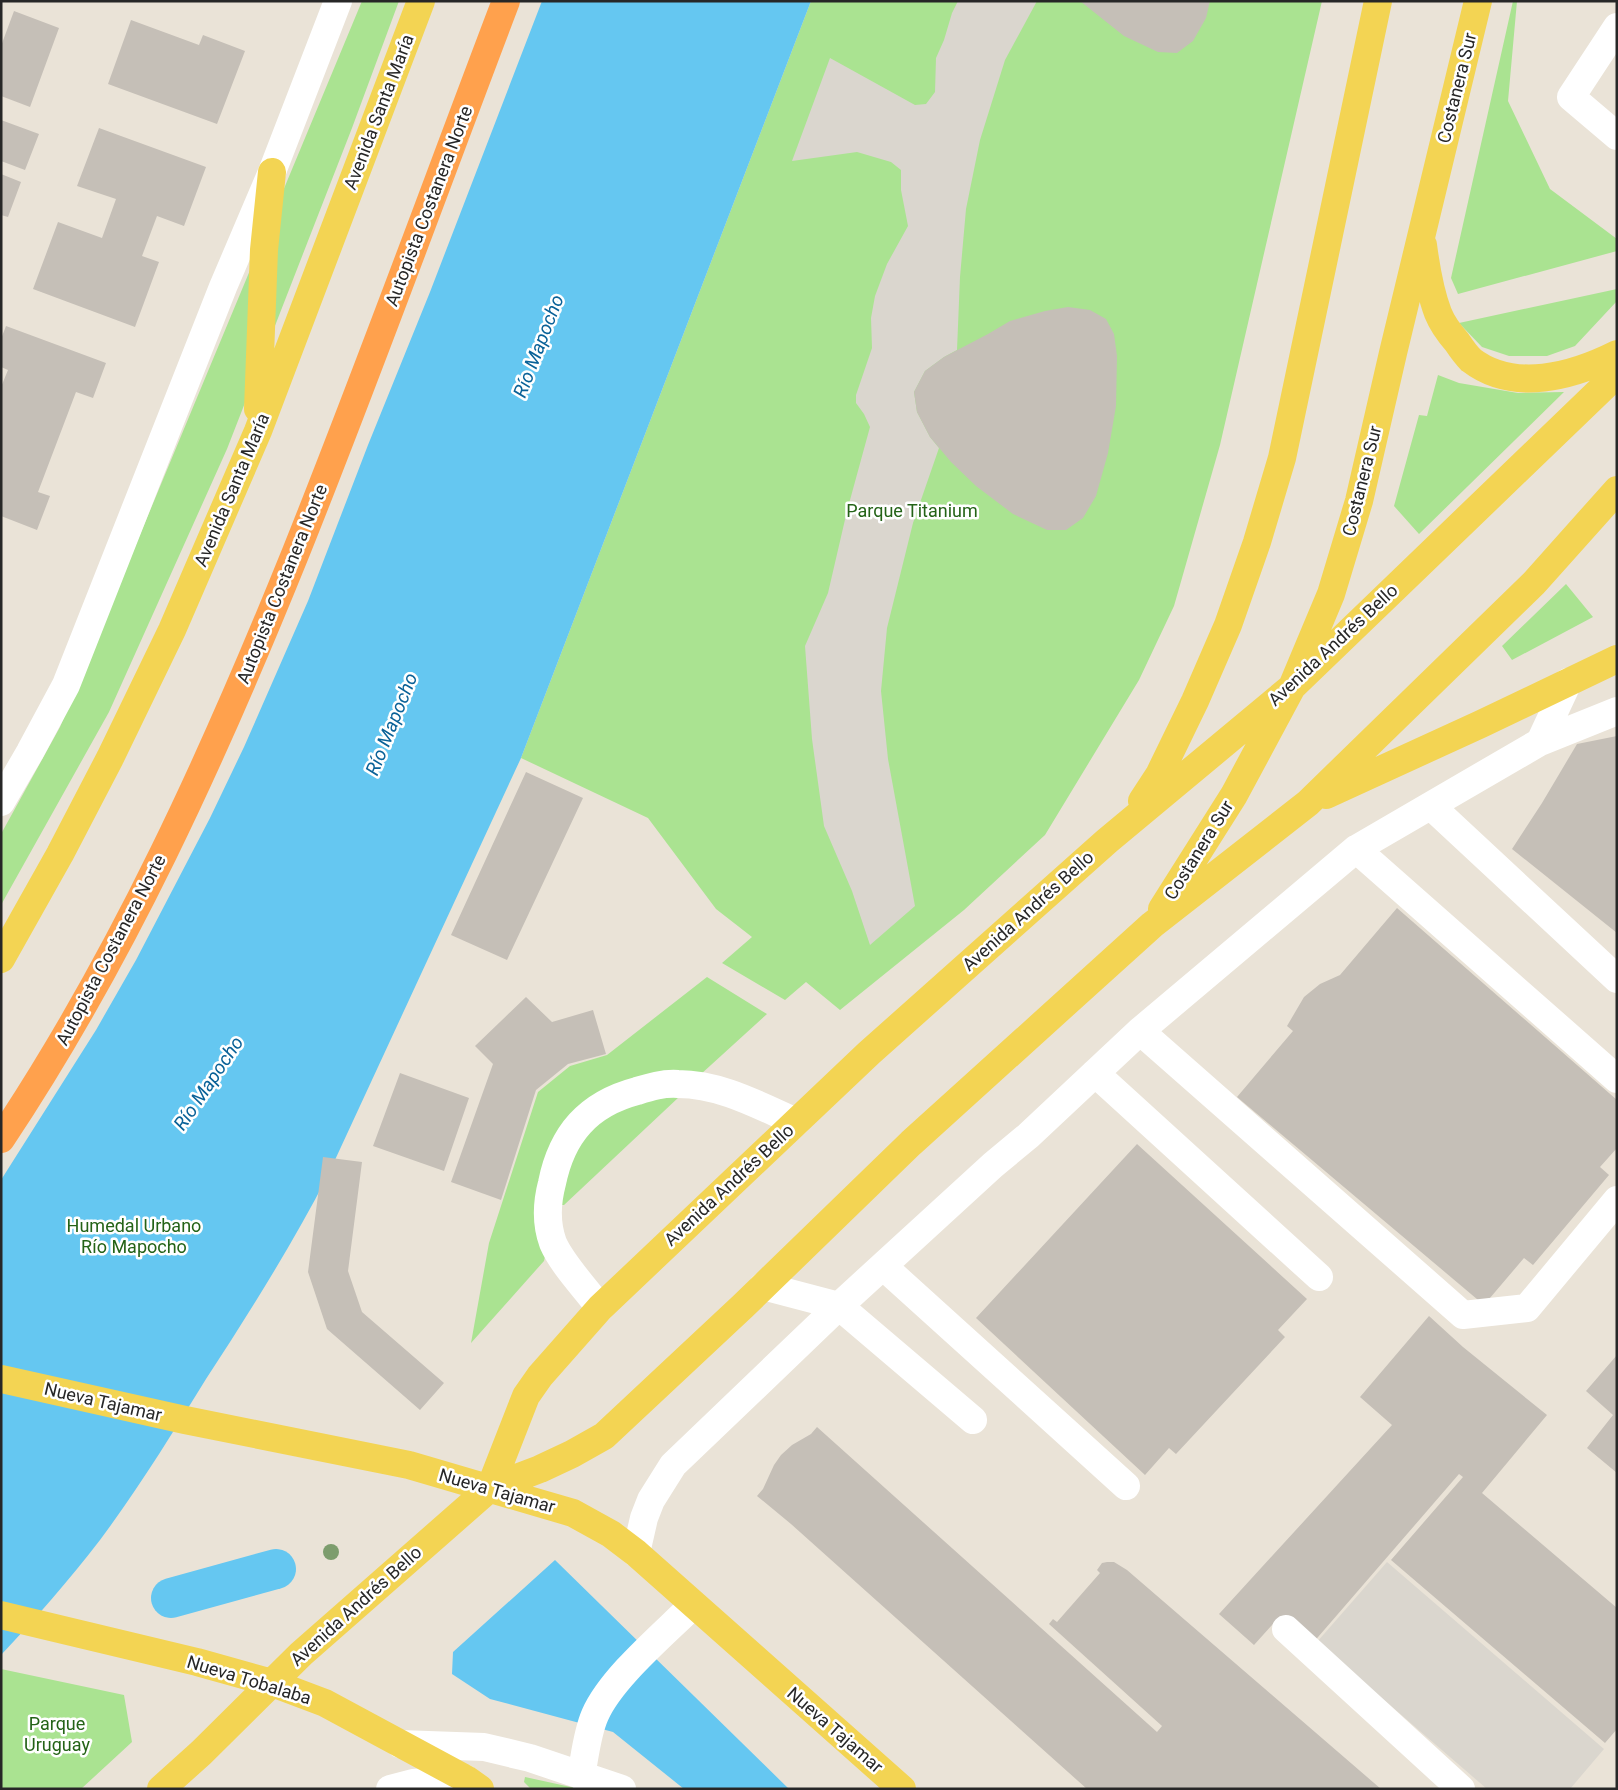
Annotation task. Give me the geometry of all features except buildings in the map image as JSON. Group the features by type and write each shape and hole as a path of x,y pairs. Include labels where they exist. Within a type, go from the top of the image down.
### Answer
{"highway":[{"name":"Autopista Costanera Norte","path":"1,1139 71,1027 129,920 178,824 231,708 340,442 506,1"}],"main road":[{"name":"Avenida Santa María","path":"1,960 60,854 119,741 172,630 258,431 421,1"},
{"path":"1107,841 1139,805 1159,775 1196,701 1224,633 1257,542 1282,458 1378,1"},
{"name":"Costanera Sur","path":"1152,925 1234,795 1292,686 1331,594 1360,501 1421,232 1478,1"},
{"path":"258,431 264,250 272,172"},
{"path":"1421,232 1425,264 1439,315 1453,338 1470,359 1497,374 1533,379 1565,375 1617,354"},
{"name":"Avenida Andrés Bello","path":"490,1488 526,1396 540,1376 600,1308 869,1053 1107,841 1292,686 1617,374"},
{"name":"Avenida Andrés Bello","path":"160,1789 201,1753 301,1654 490,1488 540,1469 604,1436 911,1143 1152,925 1308,803 1534,583 1617,490"},
{"name":"Avenida Andrés Bello","path":"1308,803 1617,659"},
{"name":"Nueva Tajamar","path":"1,1379 185,1420 409,1466 490,1488 573,1514 611,1534 636,1553 902,1789"},
{"name":"Nueva Tobalaba","path":"1,1615 40,1623 272,1683 325,1703 473,1784"}],"street":[{"path":"1,802 66,685 223,287 272,172 338,1"},
{"path":"1616,30 1571,97 1617,136"},
{"path":"1540,742 1568,682"},
{"path":"636,1553 644,1518 651,1500 673,1466 839,1306 993,1165 1028,1136 1140,1030 1356,850 1540,742 1617,711"},
{"path":"1431,806 1617,979"},
{"path":"1356,850 1617,1079"},
{"path":"1140,1030 1463,1315 1528,1308 1617,1200"},
{"path":"1095,1073 1319,1277"},
{"path":"600,1308 557,1249 553,1242 548,1219 549,1194 554,1171 563,1147 585,1117 604,1103 628,1093 656,1085 678,1084 710,1087 729,1092 796,1122"},
{"path":"883,1266 1126,1486"},
{"path":"763,1286 839,1306 972,1420"},
{"path":"581,1776 595,1715 605,1699 628,1670 693,1605"},
{"path":"1286,1629 1461,1789"},
{"path":"400,1744 484,1748 530,1758 622,1789"},
{"path":"390,1789 412,1783 473,1784"}],"green space":[{"path":"362,1 399,1 352,128 227,449 109,712 1,905 1,834 60,727"},
{"name":"Parque Titanium","path":"811,1 1322,1 1220,445 1174,606 1139,680 1045,835 964,910 840,1010 806,982 785,1000 722,963 752,937 716,909 648,818 521,758"},
{"path":"1513,1 1517,1 1508,101 1550,189 1617,239 1617,251 1458,294 1451,278"},
{"path":"1617,289 1617,301 1575,346 1547,356 1509,356 1482,347 1459,323"},
{"path":"1438,375 1459,383 1518,393 1564,392 1419,534 1394,506 1419,415 1427,416"},
{"path":"1566,584 1593,617 1512,660 1502,646"},
{"path":"707,977 767,1014 700,1075 579,1106 544,1261 471,1343 489,1243 538,1092 570,1066 607,1055"},
{"path":"656,1096 679,1097 562,1205 561,1202 573,1154 589,1129 608,1113"},
{"name":"Parque Uruguay","path":"1,1669 124,1695 132,1742 81,1789 1,1789"},
{"path":"525,1777 580,1789 531,1789 524,1782"}],"shaded area":[{"path":"958,1 1037,1 1005,60 980,140 966,209 960,277 957,350 925,371 914,392 917,412 930,437 939,448 913,523 887,628 881,691 888,759 915,906 870,945 852,891 824,826 812,739 805,646 828,593 847,511 870,427 856,403 856,395 872,348 871,318 875,296 887,264 908,226 901,190 901,170 891,162 857,152 792,161 830,58 915,105 926,104 935,92 936,58"},
{"path":"1387,1562 1604,1749 1570,1789 1487,1789 1317,1642"}],"water":[{"name":"Humedal Urbano Río Mapocho","path":"542,1 811,1 521,758 328,1175 270,1278 168,1441 128,1501 76,1570 1,1655 1,1180 96,1030 136,960 210,818 244,747 308,601"},
{"path":"555,1560 789,1789 684,1789 613,1732 490,1699 452,1674 453,1652"}],"waterway":[{"path":"171,1598 276,1569"}],"water label":[{"name":"Río Mapocho","path":"538,346"},
{"name":"Río Mapocho","path":"391,724"},
{"name":"Río Mapocho","path":"208,1083"}]}
